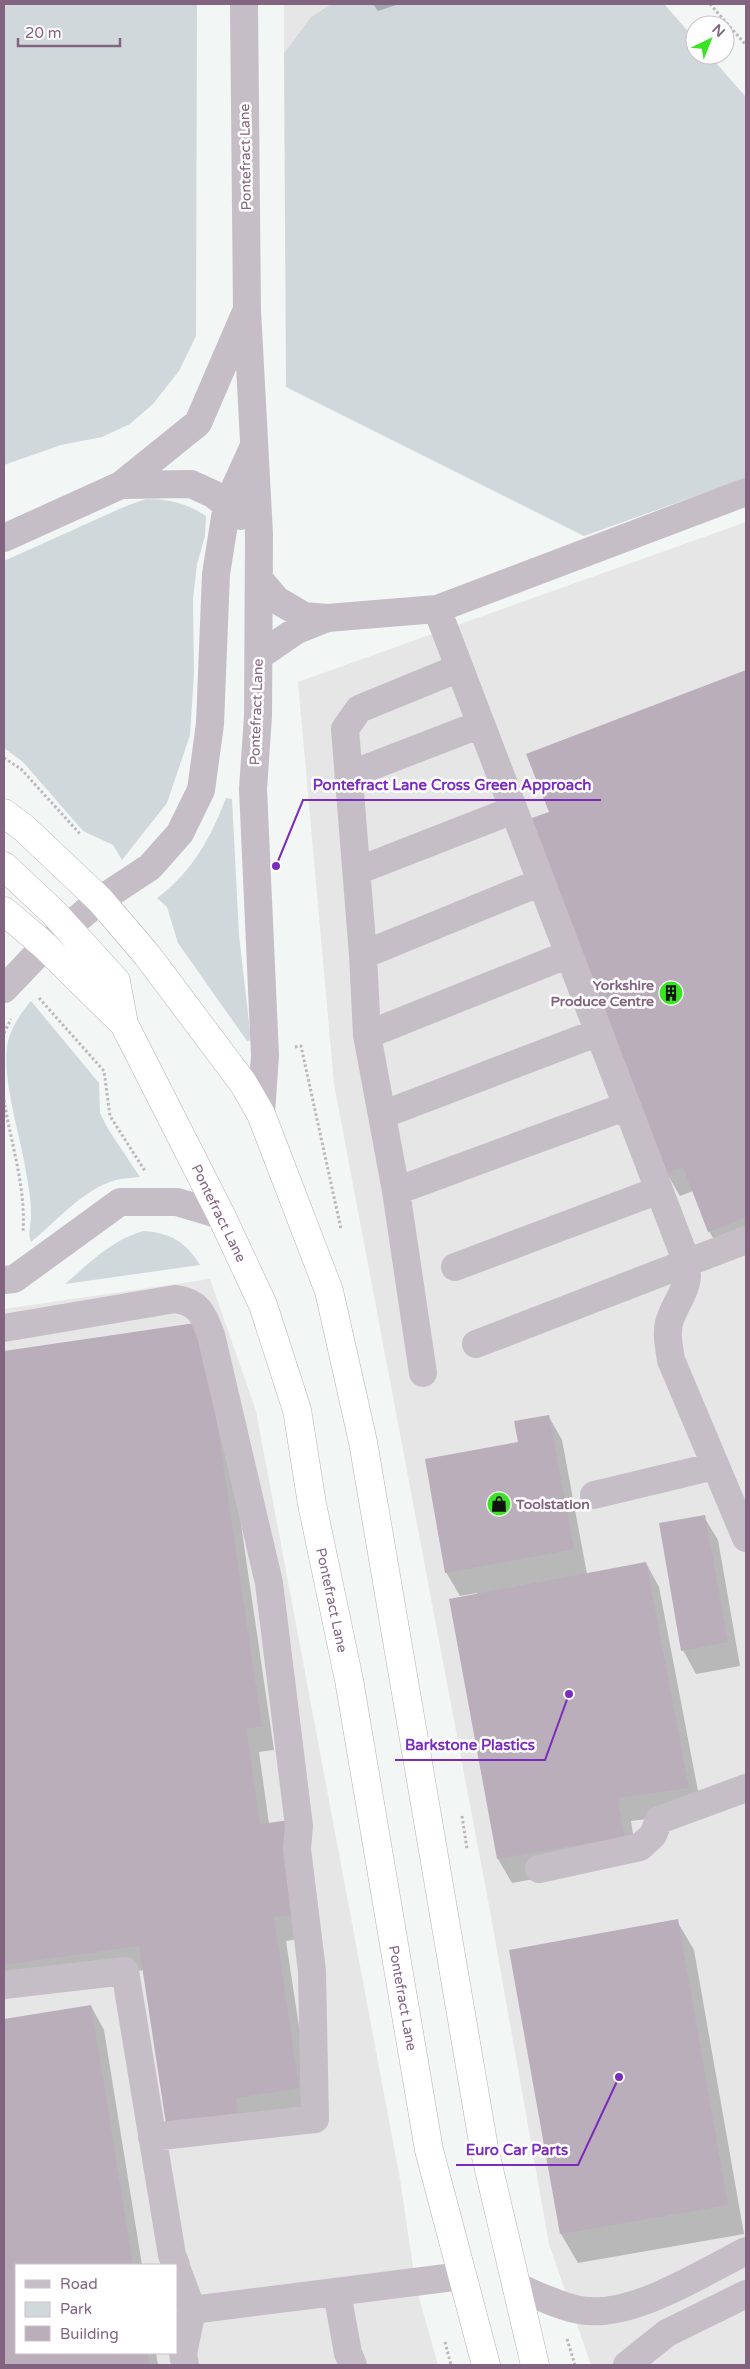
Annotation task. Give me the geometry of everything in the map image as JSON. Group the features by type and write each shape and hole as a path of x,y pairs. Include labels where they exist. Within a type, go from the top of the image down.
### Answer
{"highway":[{"name":"Pontefract Lane","path":"4,813 25,829 100,900 148,955 243,1083 261,1114 330,1291 363,1442 484,2148 535,2365"},
{"path":"4,866 61,921 116,981 124,1024"},
{"name":"Pontefract Lane","path":"8,914 46,946 124,1024 221,1215 262,1305 297,1410 312,1504 349,1680 428,2150 486,2365"},
{"path":"8,914 61,921"}],"street":[{"name":"Pontefract Lane","path":"244,4 247,310 259,534 258,716 253,789 265,1055 261,1114"},
{"name":"Pontefract Lane","path":"4,538 121,485 198,423 247,310"},
{"path":"4,989 46,946 61,921 100,900 150,867 180,833 201,790 210,724 216,574 227,505 255,445"},
{"path":"121,485 191,484 213,494 259,534"},
{"path":"259,579 277,600 304,616 327,618 437,609 746,492"},
{"path":"437,609 687,1263 688,1279 682,1298 670,1318 668,1336 671,1360 746,1538"},
{"path":"258,656 297,630 327,618"},
{"path":"423,1373 396,1191 367,1034 364,955 346,729 359,709 459,668"},
{"path":"349,775 481,724"},
{"path":"357,872 513,810"},
{"path":"364,955 541,882"},
{"path":"367,1034 569,954"},
{"path":"382,1115 599,1032"},
{"path":"396,1191 626,1106"},
{"path":"455,1267 659,1190"},
{"path":"9,1280 120,1202 178,1202 221,1215"},
{"path":"476,1344 746,1240"},
{"path":"4,1328 175,1299 188,1301 196,1307 204,1317 211,1334 269,1583 299,1826 297,1848 312,1971 315,2119 152,2137"},
{"path":"594,1495 716,1466"},
{"path":"539,1869 640,1847 654,1835 659,1820 746,1788"},
{"path":"4,1985 125,1971 152,2137 176,2264"},
{"path":"516,2286 581,2310 608,2312 636,2306 746,2251"},
{"path":"178,2272 192,2310 183,2354 185,2365"},
{"path":"192,2310 462,2276"},
{"path":"337,2293 348,2353 353,2365"},
{"path":"627,2365 667,2333 746,2294"}],"path":[{"path":"710,4 746,45"},
{"path":"4,1100 20,1176 24,1213 23,1238 9,1280"}],"shaded area":[{"path":"284,4 331,4 311,17 284,53"},
{"path":"746,522 746,2365 591,2365 549,2244 490,1911 334,1084 298,682"},
{"path":"210,1279 256,1411 400,2179 416,2287 438,2365 4,2365 4,1309"}],"green space":[{"path":"4,4 197,4 196,336 179,371 153,404 130,424 102,437 61,445 4,465"},
{"path":"331,4 664,4 685,28 685,65 718,65 746,97 746,478 584,536 286,387 284,53 311,17"},
{"path":"146,499 178,503 206,516 205,536 197,564 193,599 194,673 190,735 167,803 122,860 113,845 83,831 23,762 4,748 4,561 126,506"},
{"path":"226,798 232,799 239,935 251,1040 247,1041 178,943 167,907 157,898 181,877 199,853 214,827"},
{"path":"31,1001 99,1083 100,1113 108,1129 140,1177 116,1180 92,1191 71,1206 31,1242 29,1235 31,1216 30,1195 9,1090 6,1056 12,1030 20,1015"},
{"path":"144,1231 162,1234 177,1240 189,1250 200,1265 65,1284 112,1246"}],"building":[{"name":"Yorkshire Produce Centre","path":"746,670 746,1217 708,1232 683,1167 665,1173 529,819 549,812 526,754"},
{"path":"202,1322 262,1727 246,1728 260,1824 290,1820 303,1913 274,1917 299,2088 236,2098 238,2113 166,2124 139,1946 4,1965 4,1351"},
{"name":"Toolstation","path":"549,1415 574,1549 445,1573 425,1459 518,1442 514,1421"},
{"path":"705,1515 728,1642 681,1651 659,1523"},
{"path":"646,1562 689,1788 618,1798 624,1837 497,1859 449,1599"},
{"path":"678,1919 728,2205 560,2234 509,1950"},
{"path":"91,2005 133,2264 15,2264 15,2354 147,2354 149,2365 4,2365 4,2019"}],"place":[{"name":"Pontefract Lane Cross Green Approach","path":"276,866"},
{"name":"Yorkshire Produce Centre","path":"671,993"},
{"name":"Toolstation","path":"499,1504"},
{"name":"Barkstone Plastics","path":"569,1694"},
{"name":"Euro Car Parts","path":"619,2077"}]}
